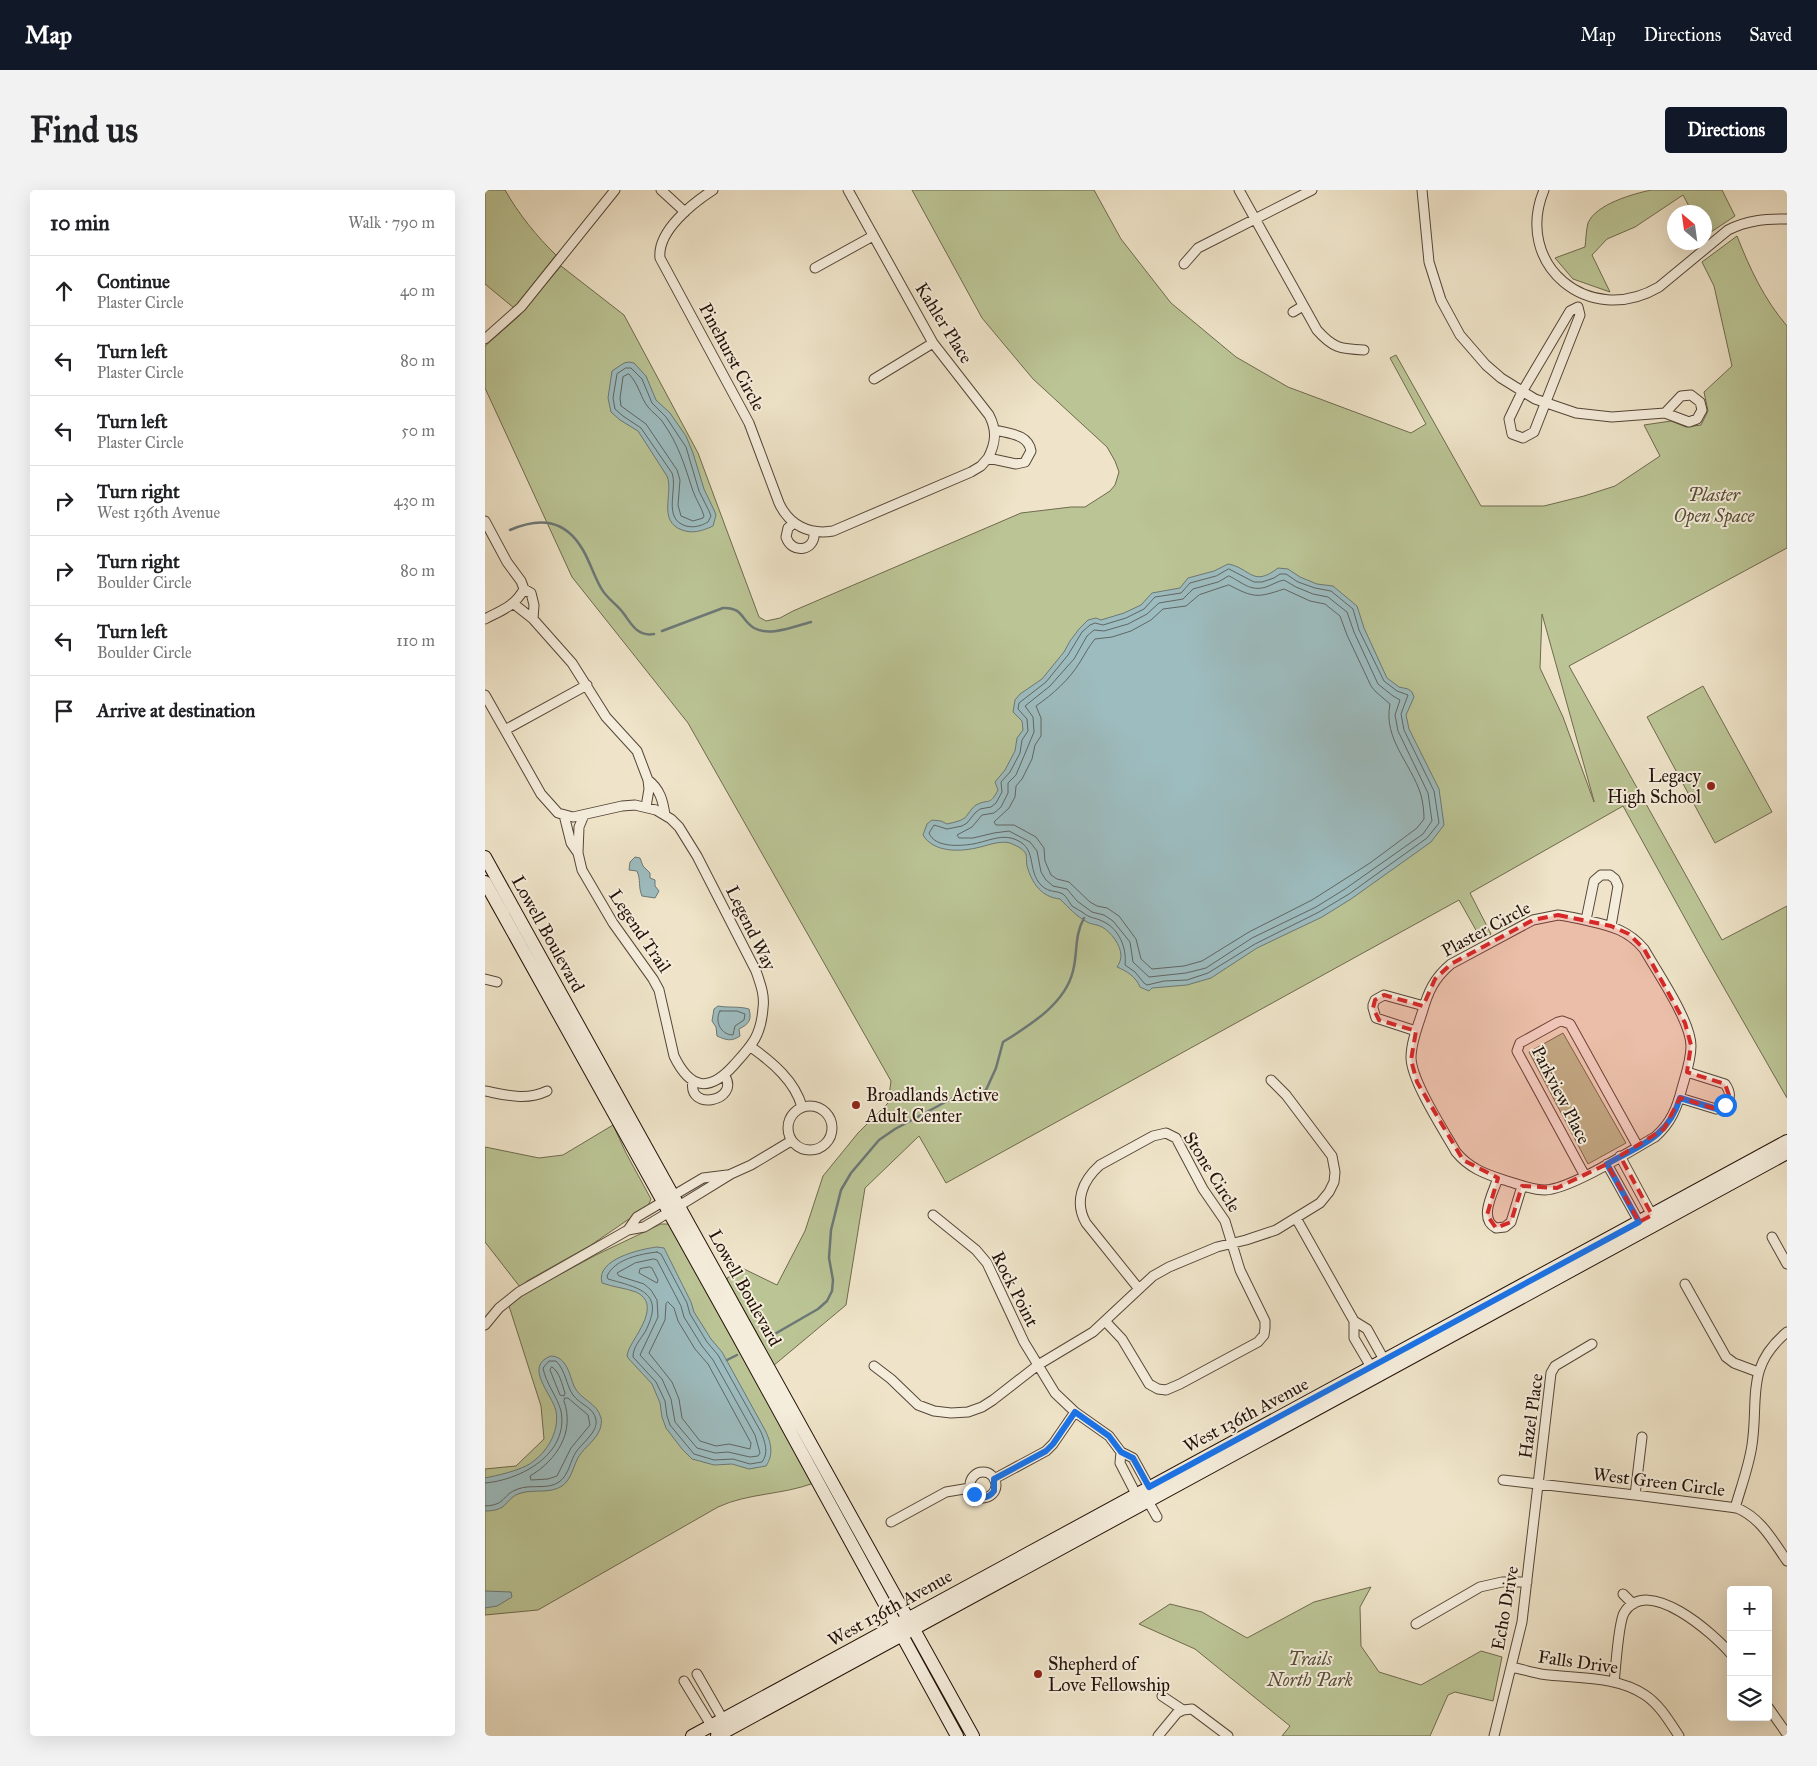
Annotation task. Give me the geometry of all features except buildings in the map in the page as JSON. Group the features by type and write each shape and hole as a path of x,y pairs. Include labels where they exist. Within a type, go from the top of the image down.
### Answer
{"main road":[{"name":"Lowell Boulevard","path":"485,857 488,882 494,895 911,1623 973,1736"},
{"name":"West 136th Avenue","path":"1655,1219 1787,1141"},
{"name":"West 136th Avenue","path":"693,1736 719,1729 899,1630 1136,1494 1374,1372 1655,1219 1787,1153"},
{"name":"Lowell Boulevard","path":"671,1204 957,1736"},
{"name":"West 136th Avenue","path":"911,1623 1148,1501 1374,1372"}],"street":[{"path":"485,338 521,307 615,190"},
{"path":"661,190 685,212"},
{"name":"Pinehurst Circle","path":"713,190 685,212 663,240 660,253 662,263 745,416 782,509 794,523"},
{"name":"Kahler Place","path":"848,190 933,343 989,414 995,430"},
{"path":"1239,190 1317,330 1329,342 1343,349 1364,350"},
{"path":"1184,264 1198,248 1312,190"},
{"path":"1422,190 1429,262 1434,282 1449,318 1472,351 1486,365 1522,392 1545,403 1576,413 1596,416 1632,416 1665,413"},
{"path":"1544,190 1537,211 1541,250 1555,273 1564,283 1585,296 1611,301 1642,295 1659,286 1728,230 1752,220 1787,219"},
{"path":"815,268 873,236"},
{"path":"1578,307 1580,315 1534,432 1523,438 1512,434 1509,419 1522,392 1570,312 1578,307 1585,296"},
{"path":"1293,312 1303,306"},
{"path":"875,380 933,343"},
{"path":"1551,344 1566,351"},
{"path":"814,532 813,541 809,547 804,549 795,548 788,542 786,537 788,528 794,523 803,529 814,532 827,532 839,529 971,472 981,466 988,458 995,440 995,430 1022,437 1028,441 1031,451 1029,458 1021,464 988,458"},
{"path":"485,521 524,589 531,594 534,605 533,619"},
{"path":"485,619 514,604 524,589"},
{"path":"514,604 533,619 572,663 606,717 637,751 648,780 649,789 646,807"},
{"path":"505,730 587,685"},
{"path":"485,694 541,794 554,809 564,814 573,817 584,815"},
{"path":"648,780 659,792 665,815"},
{"name":"Legend Way","path":"584,815 622,806 646,807 665,815 679,827 693,847 761,984 764,1002 762,1018 756,1038 751,1046"},
{"name":"Legend Trail","path":"564,814 571,842 578,853"},
{"name":"Legend Trail","path":"584,815 579,827 578,853 582,870 613,923 656,984 663,1004 674,1056 685,1075 693,1081 697,1095 707,1100 719,1098 726,1089 727,1080 725,1076 751,1046"},
{"path":"1586,920 1595,881 1601,875 1610,876 1615,879 1619,886 1611,926"},
{"name":"Plaster Circle","path":"1558,915 1586,920 1611,926 1629,934 1644,949 1685,1023 1691,1045 1687,1072 1672,1119 1655,1137 1585,1176 1557,1188 1546,1190 1522,1186 1483,1173 1463,1160 1456,1152 1417,1082 1411,1060 1412,1047 1429,989 1435,979 1451,964 1533,920 1558,915"},
{"path":"485,979 497,982"},
{"path":"1416,1031 1379,1020 1374,1013 1373,1004 1375,1000 1384,995 1423,1006"},
{"name":"Parkview Place","path":"1585,1176 1517,1052 1520,1043 1550,1026 1562,1021 1570,1024 1638,1147"},
{"path":"751,1046 771,1062 782,1074 792,1087 802,1107"},
{"path":"1680,1098 1717,1109 1725,1105 1730,1098 1725,1084 1687,1072"},
{"path":"693,1081 706,1084 725,1076"},
{"path":"875,1366 918,1405 934,1411 951,1413 968,1412 983,1407 1038,1365 1093,1332 1153,1276 1181,1261 1217,1247 1276,1230 1320,1203 1334,1182 1334,1162 1332,1156 1286,1095 1271,1080"},
{"path":"485,1091 518,1097 539,1095 547,1091"},
{"path":"802,1107 815,1107 827,1114 830,1119 831,1133 825,1144 818,1148 803,1150 791,1141 787,1128 788,1122 796,1111 802,1107"},
{"name":"Stone Circle","path":"1105,1321 1122,1339 1149,1384 1158,1389 1165,1390 1180,1384 1258,1342 1264,1335 1265,1321 1239,1270 1225,1221 1203,1190 1176,1138 1166,1133 1153,1136 1092,1172 1082,1191 1079,1204 1080,1214 1086,1224 1139,1288"},
{"path":"485,1325 499,1308 519,1292 628,1230 637,1217 671,1204 751,1165 791,1141"},
{"path":"1620,1156 1655,1219"},
{"path":"1607,1164 1642,1226"},
{"path":"1497,1178 1487,1215 1489,1224 1496,1228 1505,1227 1511,1222 1522,1186"},
{"name":"Rock Point","path":"933,1215 976,1250 987,1263 1006,1305 1055,1393 1075,1412 1109,1436 1121,1452 1133,1458 1149,1487"},
{"path":"1296,1218 1354,1321 1367,1329 1387,1365"},
{"path":"1772,1237 1787,1264"},
{"path":"1685,1284 1726,1357 1733,1363 1758,1372"},
{"path":"1354,1321 1354,1338 1374,1372"},
{"path":"1735,1508 1752,1447 1758,1372 1774,1345 1787,1332"},
{"name":"Hazel Place","path":"1538,1485 1551,1373 1555,1366 1592,1344"},
{"path":"994,1479 1046,1451 1075,1412"},
{"path":"1635,1495 1642,1437"},
{"path":"1121,1452 1119,1463 1136,1494 1148,1501 1157,1518"},
{"path":"981,1472 989,1474 994,1479 994,1491 985,1498 974,1494 970,1488 971,1480 981,1472"},
{"name":"West Green Circle","path":"1503,1480 1735,1508 1749,1514 1760,1523 1787,1561"},
{"name":"Echo Drive","path":"1494,1736 1522,1622 1538,1485"},
{"path":"1148,1501 1149,1487"},
{"path":"891,1522 946,1492 970,1488"},
{"path":"1416,1624 1480,1587 1495,1582 1527,1582"},
{"path":"1623,1594 1633,1604"},
{"path":"1614,1682 1623,1614 1633,1604 1643,1601 1672,1607 1706,1629 1727,1650"},
{"name":"Falls Drive","path":"1511,1667 1541,1674 1614,1682 1630,1686 1646,1696 1663,1713 1679,1736"},
{"path":"697,1674 719,1729"},
{"path":"685,1681 719,1729"},
{"path":"1162,1696 1183,1710"},
{"path":"1158,1736 1177,1713 1193,1709 1227,1736"},
{"path":"1772,1713 1787,1734"}],"highlighted area":[{"path":"1558,915 1611,926 1629,934 1644,949 1685,1023 1691,1045 1687,1072 1725,1084 1730,1098 1716,1109 1680,1098 1664,1129 1620,1156 1652,1215 1639,1222 1607,1164 1557,1188 1522,1186 1511,1222 1496,1228 1487,1215 1498,1178 1463,1160 1417,1082 1411,1060 1416,1031 1379,1020 1373,1008 1375,1000 1384,995 1423,1006 1435,979 1451,964 1533,920"}],"green space":[{"path":"485,190 505,190 528,224 556,255 514,308 485,284"},
{"name":"Plaster Open Space","path":"912,190 1094,190 1121,239 1171,303 1236,357 1288,387 1411,433 1426,424 1390,358 1396,355 1481,506 1544,506 1615,486 1660,456 1644,425 1671,421 1686,427 1701,425 1708,411 1704,392 1732,366 1714,286 1702,262 1737,236 1758,283 1771,305 1787,326 1787,548 1569,666 1722,940 1787,906 1787,1098 1623,806 1470,893 1491,934 1481,939 1459,900 946,1183 919,1136 865,1188 846,1305 773,1366 727,1278 744,1269 777,1285 805,1231 823,1176 858,1133 888,1103 891,1081 688,723 572,577 485,388 485,346 519,316 561,266 624,315 698,453 759,617 766,621 780,618 1021,513 1085,507 1110,491 1115,485 1119,472 1107,447 1033,379 982,318","holes":["1542,614 1594,802 1563,717 1540,668"]},
{"path":"1651,190 1722,190 1735,216 1712,231 1712,205 1688,205 1683,195 1635,227 1607,239 1592,255 1610,292 1573,279 1555,258 1585,247 1588,223 1592,216 1607,205"},
{"path":"1703,686 1772,812 1715,843 1647,717"},
{"path":"1563,1033 1626,1143 1588,1164 1529,1052"},
{"path":"613,1125 651,1199 648,1206 591,1245 527,1281 520,1287 485,1242 485,1147 539,1158 563,1155"},
{"path":"661,1224 669,1224 814,1483 790,1490 729,1502 718,1507 538,1610 485,1615 485,1469 516,1466 544,1439 541,1406 509,1306 527,1292 596,1255"},
{"name":"Trails North Park","path":"1371,1587 1360,1607 1361,1646 1379,1672 1421,1685 1481,1651 1502,1657 1493,1701 1455,1692 1448,1695 1430,1736 1282,1736 1290,1726 1195,1649 1139,1624 1170,1604 1202,1612 1247,1638 1314,1602"}],"water":[{"path":"629,362 634,363 646,376 656,400 670,413 686,436 704,489 716,515 713,526 694,532 682,530 674,526 668,513 669,483 667,476 638,431 611,412 608,398 612,371"},
{"path":"1228,564 1257,577 1269,574 1278,568 1288,569 1300,577 1317,584 1333,586 1357,606 1364,628 1387,678 1399,687 1408,689 1414,697 1406,715 1409,729 1439,789 1444,825 1431,842 1351,899 1322,917 1257,948 1211,978 1187,985 1152,988 1149,991 1140,987 1131,975 1117,967 1121,959 1121,952 1115,939 1109,932 1100,926 1083,920 1060,899 1053,898 1038,888 1029,872 1026,854 1021,849 1010,843 1002,842 969,849 939,848 927,841 923,835 927,824 932,820 947,824 959,821 976,805 993,799 998,790 995,782 1005,770 1015,751 1017,738 1023,730 1022,721 1013,712 1015,700 1020,694 1042,679 1064,652 1079,629 1088,620 1096,618 1101,620 1124,613 1141,605 1152,593 1180,588 1188,578 1214,571"},
{"path":"635,857 640,858 643,866 650,873 650,878 655,880 655,886 659,891 655,898 642,896 637,871 629,870 630,862"},
{"path":"718,1006 749,1009 750,1019 739,1029 740,1036 729,1040 717,1036 716,1027 712,1021 714,1009"},
{"path":"657,1247 664,1248 691,1302 694,1312 711,1339 722,1352 765,1430 771,1448 769,1462 766,1466 749,1469 732,1464 714,1465 692,1459 666,1428 660,1403 652,1384 628,1358 629,1349 645,1319 647,1304 643,1297 636,1292 602,1283 602,1275 605,1268 621,1257"},
{"path":"551,1356 561,1359 569,1371 577,1391 596,1408 601,1421 600,1429 596,1437 579,1456 570,1476 562,1486 547,1491 521,1493 499,1509 485,1511 485,1478 511,1472 526,1466 533,1462 550,1443 556,1427 556,1411 541,1381 539,1366"},
{"path":"485,1591 511,1592 512,1597 497,1606 485,1608"}],"waterway":[{"path":"510,530 542,522 560,527 568,532 583,550 603,592 636,629 644,634 654,634"},
{"path":"662,631 723,608 730,608 738,612 750,625 760,630 783,630 811,622"},
{"path":"766,1339 818,1309 827,1301 832,1291 833,1280 829,1258 831,1230 841,1190 851,1173 879,1140 895,1129 953,1098 977,1096 986,1090 996,1068 1003,1042 1035,1021 1054,1003 1069,983 1073,971 1077,938 1084,918"},
{"path":"727,1360 737,1355"}],"place":[{"name":"Legacy High School","path":"1711,786"},
{"name":"Broadlands Active Adult Center","path":"856,1105"},
{"name":"Shepherd of Love Fellowship","path":"1038,1674"}],"route":[{"path":"974,1494 981,1498 989,1496 994,1491 994,1479 1041,1456 1053,1444 1075,1412 1109,1436 1121,1452 1133,1458 1149,1487 1639,1222 1607,1164 1655,1137 1664,1129 1672,1119 1680,1098 1717,1109 1725,1105"}]}
